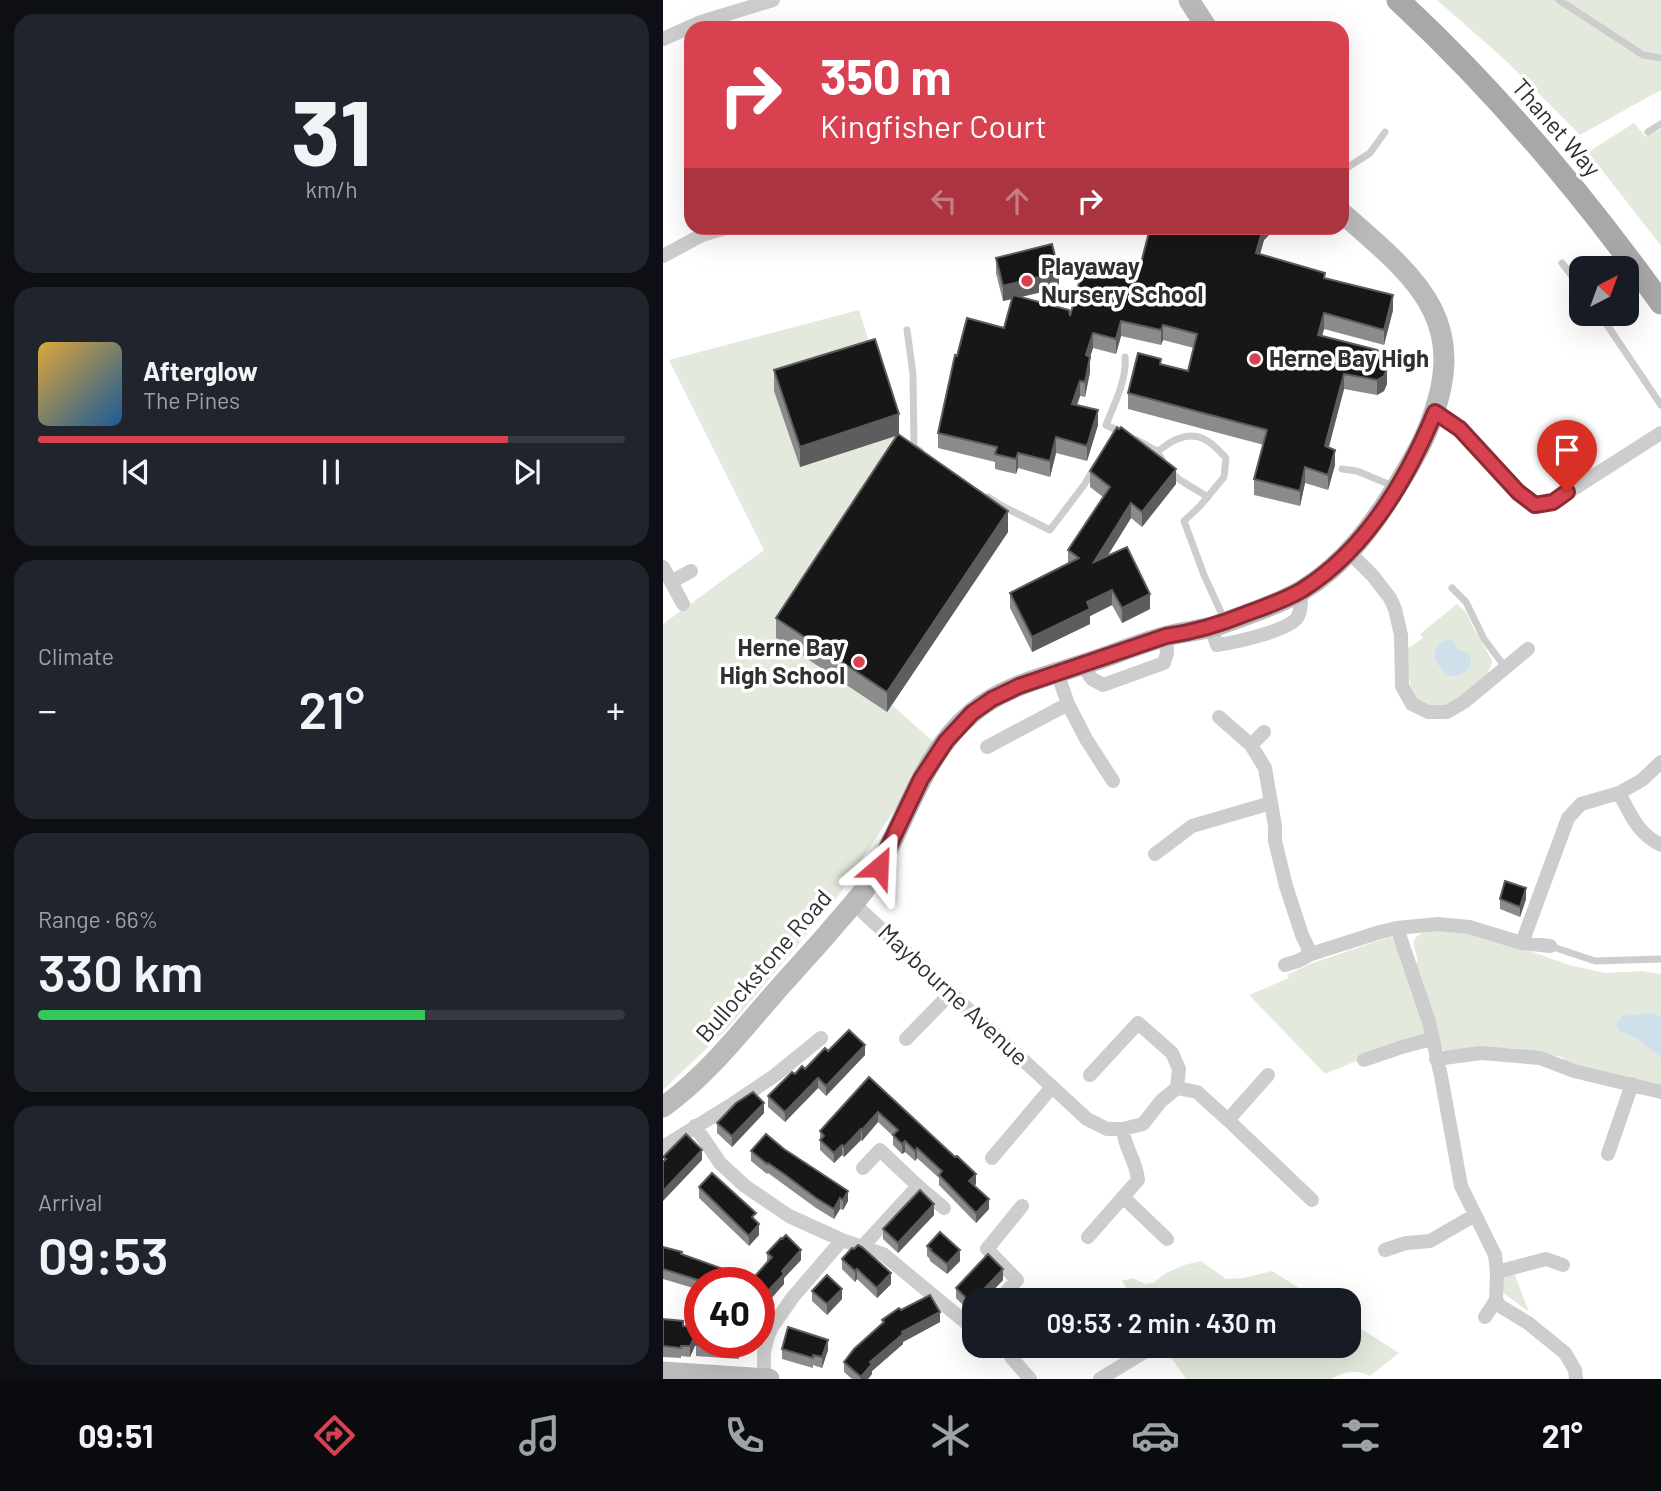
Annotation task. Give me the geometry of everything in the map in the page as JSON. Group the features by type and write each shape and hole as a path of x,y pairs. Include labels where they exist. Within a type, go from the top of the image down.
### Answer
{"main road":[{"name":"Thanet Way","path":"1398,0 1510,113 1578,194 1661,303"}],"street":[{"path":"704,21 773,0"},
{"path":"1189,0 1202,21"},
{"path":"663,39 684,30"},
{"name":"Bullockstone Road","path":"663,1107 706,1072 872,880 921,779 946,741 972,713 992,699 1019,686 1166,636 1218,625 1301,591 1324,575 1369,529 1424,439 1442,384 1444,353 1436,318 1424,295 1403,268 1349,219"},
{"path":"663,256 702,235"},
{"path":"1435,412 1460,429 1518,492 1535,505 1553,502 1661,433"},
{"path":"1349,552 1381,586 1395,609 1401,635 1402,686 1413,704 1428,712 1447,712 1477,692 1528,649"},
{"path":"663,568 683,604"},
{"path":"671,582 691,571"},
{"path":"1057,672 1068,704 1086,739 1113,780"},
{"path":"987,747 1068,704"},
{"path":"1219,717 1251,745 1265,768 1275,841 1286,886 1311,954"},
{"path":"1251,745 1264,732"},
{"path":"1522,943 1568,818 1581,804 1619,793 1642,780 1661,762"},
{"path":"1619,793 1639,828 1661,845"},
{"path":"1155,854 1192,826 1271,803"},
{"name":"Maybourne Avenue","path":"853,903 1087,1119 1107,1129 1123,1129"},
{"path":"1285,965 1311,954 1397,928 1438,923 1469,927 1522,943 1550,946"},
{"path":"1397,928 1429,1022 1461,1186 1495,1255 1496,1300 1485,1317"},
{"path":"906,1039 951,993"},
{"path":"1088,1237 1138,1180 1137,1166 1123,1138 1123,1129 1143,1124 1161,1101 1177,1088 1179,1069 1172,1054 1138,1023 1090,1075"},
{"path":"663,1147 774,1076 821,1038"},
{"path":"1364,1060 1432,1039"},
{"path":"1436,1059 1481,1053 1540,1058 1574,1071 1661,1092"},
{"path":"1228,1120 1268,1075"},
{"path":"1608,1153 1632,1084"},
{"path":"992,1158 1052,1087"},
{"path":"1177,1088 1197,1092 1312,1200"},
{"path":"695,1126 720,1163 745,1186 789,1216 842,1240 883,1254 962,1319"},
{"path":"863,1168 880,1150 944,1209"},
{"path":"863,1246 918,1185"},
{"path":"1123,1197 1167,1239"},
{"path":"1010,1288 1017,1280 987,1249 1022,1206"},
{"path":"1385,1251 1406,1243 1430,1241 1475,1216"},
{"path":"663,1372 766,1379 764,1352 767,1336 793,1297 842,1240"},
{"path":"1497,1272 1546,1259 1563,1265"},
{"path":"1496,1300 1500,1306 1527,1322 1565,1353 1575,1370 1576,1379"},
{"path":"1012,1358 1030,1379"},
{"path":"1101,1379 1135,1358"}],"lane":[{"path":"1559,0 1643,55 1661,58"},
{"path":"1648,132 1661,124"},
{"path":"1349,166 1369,153 1385,132"},
{"path":"1562,263 1569,272"},
{"path":"1608,326 1661,405"},
{"path":"907,330 913,374 914,447 923,454"},
{"path":"1125,357 1121,385 1106,425 1157,451 1168,470 1208,498"},
{"path":"1111,440 1117,430"},
{"path":"1157,451 1161,451 1171,442 1193,436 1207,439 1226,458 1224,477 1208,498 1184,521 1204,575 1218,625"},
{"path":"977,490 1000,505 1050,530 1099,460"},
{"path":"1342,469 1357,471 1397,487"},
{"path":"1452,588 1466,602 1484,639 1505,667"},
{"path":"1550,946 1595,961 1661,959"}],"shaded area":[{"path":"1437,0 1661,0 1661,90 1580,135 1504,59"},
{"path":"1634,123 1646,137 1661,129 1661,246 1588,152"},
{"path":"859,310 899,435 898,454 1008,532 892,705 937,745 834,902 728,1028 663,1090 663,624 764,550 669,360"},
{"path":"1457,604 1466,612 1492,660 1491,667 1481,682 1465,695 1442,707 1429,706 1421,702 1411,689 1407,649 1423,638 1420,634"},
{"path":"1442,931 1471,934 1569,965 1605,973 1642,971 1661,974 1661,1085 1566,1062 1562,1057 1509,1048 1448,1052 1442,1049 1438,1040 1356,1061 1325,1074 1249,995 1289,978 1287,975 1310,964 1389,937 1396,939 1414,966 1418,961 1414,942 1418,935"},
{"path":"1201,1261 1226,1279 1272,1271 1299,1288 1126,1288 1122,1281 1132,1278 1145,1284 1153,1283 1166,1273"},
{"path":"1513,1270 1529,1312 1502,1292 1500,1279"},
{"path":"1361,1329 1399,1353 1370,1376 1355,1372 1331,1379 1186,1379 1171,1358 1361,1358"}],"water":[{"path":"1449,639 1458,650 1470,655 1471,664 1458,675 1447,675 1436,660 1435,650"},
{"path":"1651,1013 1661,1017 1661,1057 1616,1026 1622,1016"}],"building":[{"path":"1148,235 1261,235 1256,253 1325,273 1324,278 1393,295 1384,330 1324,313 1318,335 1377,350 1387,360 1384,376 1377,380 1344,374 1325,446 1335,450 1328,475 1305,467 1300,491 1254,479 1267,430 1128,393 1138,353 1161,359 1160,364 1188,371 1197,334 1163,325 1161,330 1121,321 1116,339 1093,333 1086,355 1090,357 1085,382 1080,381 1072,404 1098,410 1087,446 1056,437 1050,461 1018,453 1016,459 995,454 997,447 938,433 955,355 957,356 967,318 1004,328 1013,295 1069,310 1070,316 1084,265 1137,279"},
{"path":"1052,244 1059,272 1003,286 996,258"},
{"path":"875,339 899,414 800,447 774,370"},
{"path":"1117,427 1121,427 1176,469 1142,512 1131,503 1094,562 1127,547 1150,594 1122,608 1112,590 1087,602 1090,609 1032,637 1010,593 1079,558 1068,550 1110,487 1090,471"},
{"path":"898,434 1008,511 887,692 776,618"},
{"path":"1505,881 1526,888 1520,907 1500,899"},
{"path":"849,1030 865,1045 826,1086 818,1078 785,1112 768,1096 792,1072 795,1074 802,1066 805,1069 825,1048 828,1051"},
{"path":"869,1077 976,1174 969,1181 989,1199 976,1213 939,1175 942,1171 917,1148 915,1151 905,1141 902,1144 893,1135 898,1130 878,1112 844,1147 842,1145 834,1153 820,1140 824,1136 820,1131"},
{"path":"753,1092 764,1103 732,1136 717,1123 736,1103"},
{"path":"686,1134 702,1150 663,1191 663,1162 666,1159 663,1157"},
{"path":"766,1134 848,1191 843,1200 840,1198 834,1209 751,1151"},
{"path":"712,1173 756,1213 752,1217 759,1224 749,1236 699,1187"},
{"path":"920,1190 934,1204 898,1243 883,1229"},
{"path":"940,1232 960,1250 947,1264 927,1246"},
{"path":"786,1235 801,1250 782,1271 784,1274 775,1283 775,1267 763,1267 772,1257 767,1253"},
{"path":"858,1245 891,1273 877,1288 842,1259"},
{"path":"663,1247 718,1267 684,1267 684,1276 663,1269"},
{"path":"988,1254 1003,1269 985,1288 962,1288 962,1294 956,1288"},
{"path":"827,1275 842,1289 827,1304 812,1291"},
{"path":"930,1295 940,1312 902,1332 903,1334 870,1362 872,1364 861,1377 844,1362 854,1349 884,1322 882,1320 899,1308 901,1310"},
{"path":"663,1319 683,1321 684,1346 663,1346"},
{"path":"788,1327 828,1340 822,1357 813,1355 813,1358 782,1349"}],"place":[{"name":"Playaway Nursery School","path":"1027,281"},
{"name":"Herne Bay High","path":"1255,359"},
{"name":"Herne Bay High School","path":"859,662"}],"route":[{"path":"879,867 921,779 946,741 972,713 992,699 1019,686 1166,636 1211,627 1301,591 1337,564 1369,529 1405,473 1435,412 1460,429 1518,492 1535,505 1553,502 1567,492"}]}
